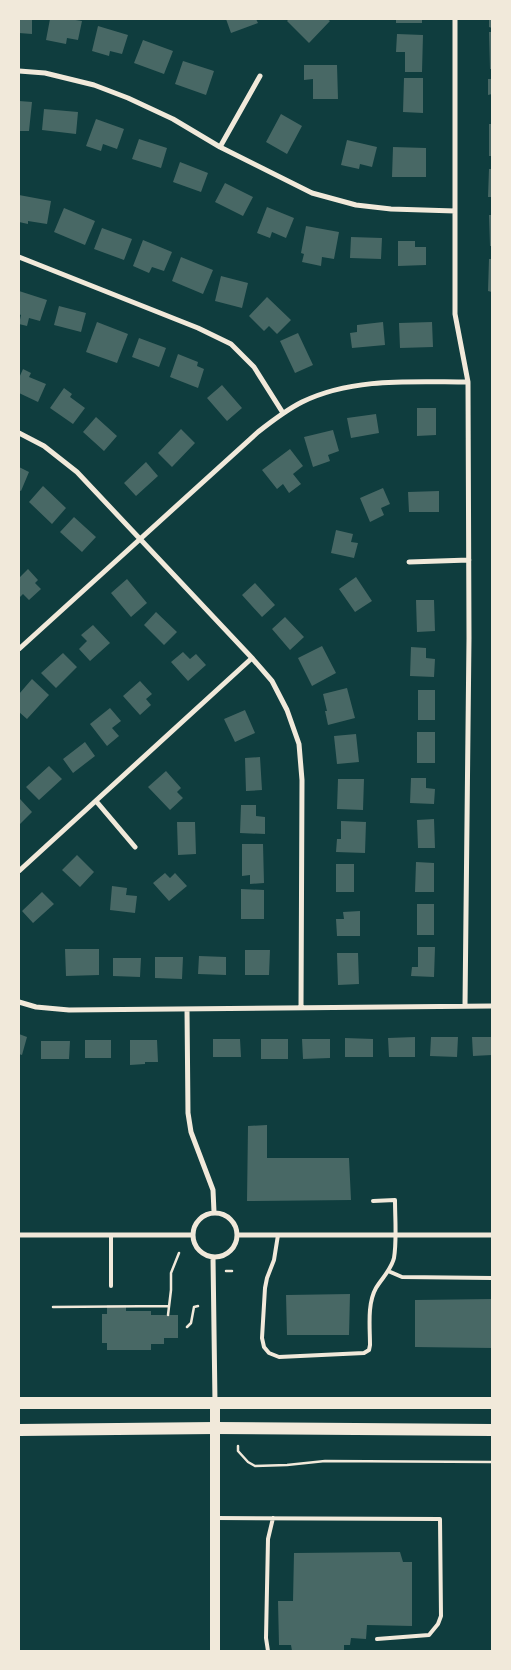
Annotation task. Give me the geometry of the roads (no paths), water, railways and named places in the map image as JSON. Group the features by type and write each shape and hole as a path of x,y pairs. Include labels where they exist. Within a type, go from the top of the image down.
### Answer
{"main road":[{"path":"19,1403 492,1403"},
{"path":"215,1403 215,1651"},
{"path":"19,1430 214,1428 492,1430"}],"street":[{"path":"455,19 455,314 468,382 469,560 465,1006"},
{"path":"19,71 45,73 94,85 128,98 173,119 220,148 312,193 356,205 391,209 455,211"},
{"path":"220,148 260,76"},
{"path":"19,256 198,328 231,344 254,367 283,413"},
{"path":"19,649 258,432 283,413 327,392 353,386 400,382 468,382"},
{"path":"19,432 44,446 77,472 252,658 272,681 287,710 299,744 302,780 301,1008"},
{"path":"409,562 469,560"},
{"path":"19,871 252,658"},
{"path":"96,802 135,847"},
{"path":"19,1002 36,1007 69,1010 492,1006"},
{"path":"186,1009 188,1113 191,1132 214,1190 214,1212"},
{"path":"214,1212 223,1213 231,1218 237,1235 236,1243 232,1250 222,1256 213,1257 200,1252 194,1244 192,1235 194,1224 207,1213 214,1212"},
{"path":"19,1235 192,1235"},
{"path":"237,1235 492,1235"},
{"path":"213,1257 215,1403"}],"lane":[{"path":"278,1235 274,1260 265,1288 262,1338 264,1347 269,1353 279,1357 364,1353 369,1350 371,1302 376,1289 394,1259 395,1200 373,1200"},
{"path":"111,1235 111,1286"},
{"path":"388,1271 402,1277 492,1278"},
{"path":"214,1518 440,1519 441,1616 438,1624 429,1634 377,1639"},
{"path":"268,1651 266,1638 268,1539 273,1518"}]}
